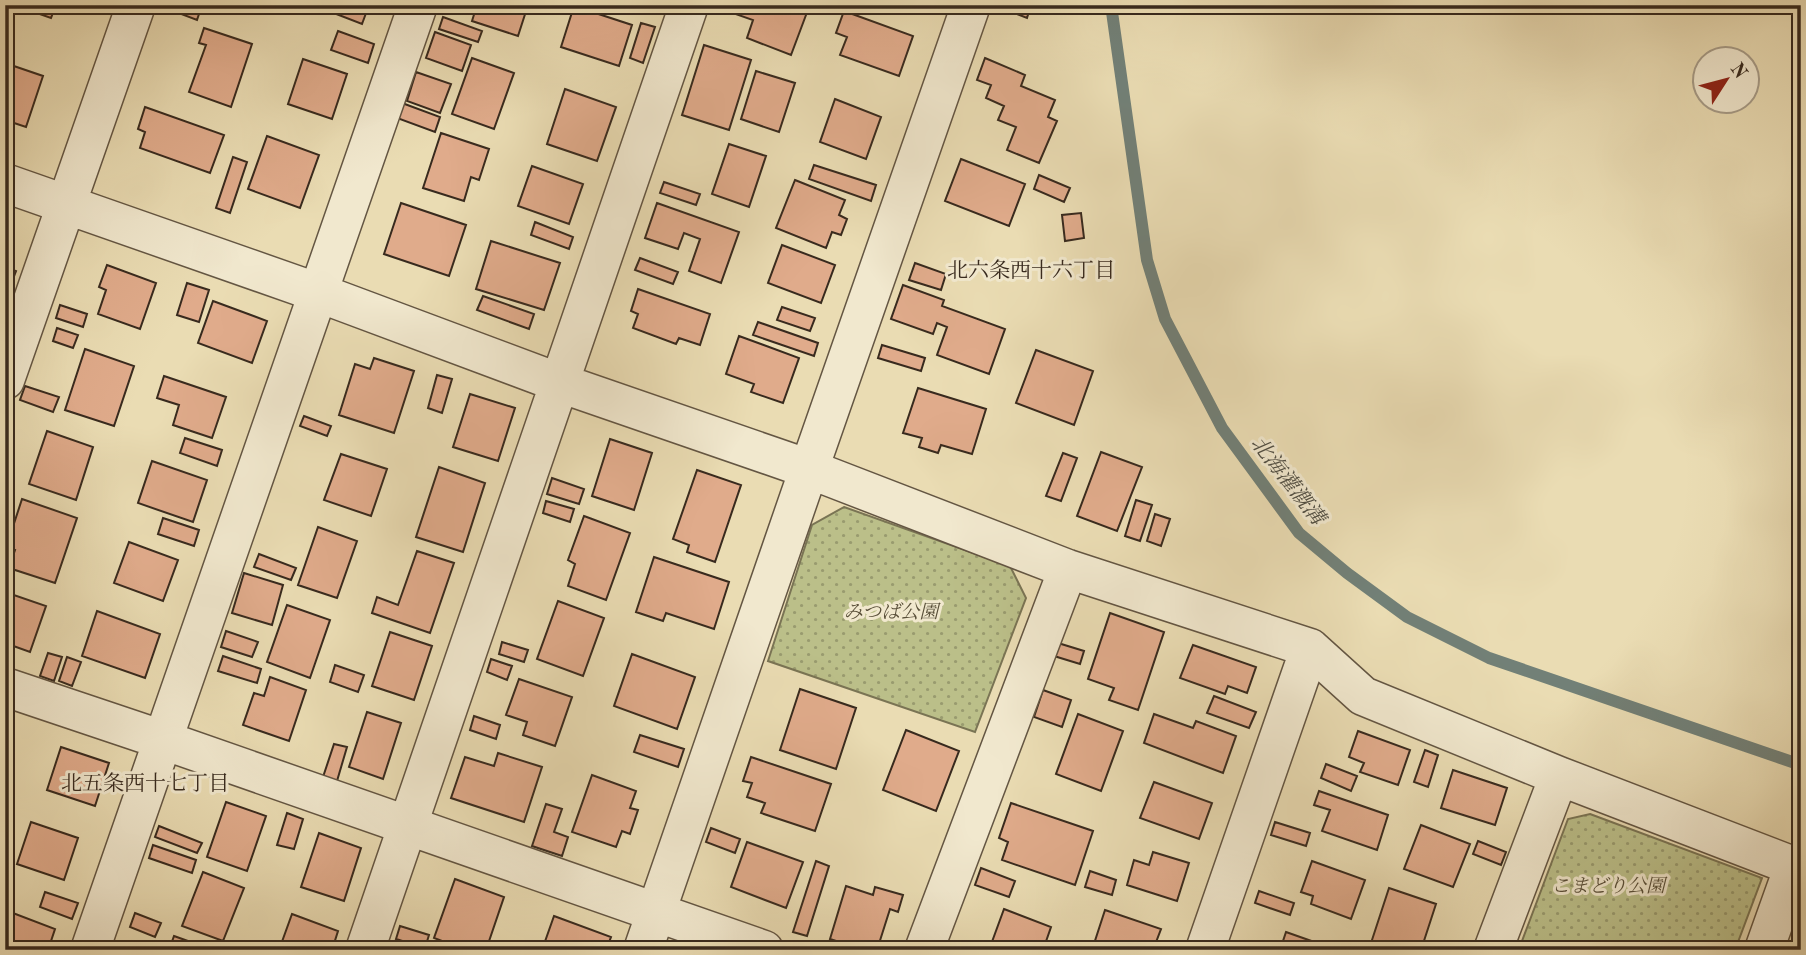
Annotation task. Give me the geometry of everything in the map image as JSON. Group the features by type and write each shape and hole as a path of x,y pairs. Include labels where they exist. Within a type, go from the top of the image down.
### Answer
{"street":[{"path":"5,380 136,5"},
{"path":"90,950 418,5"},
{"path":"365,950 689,5"},
{"path":"643,950 808,468 971,5"},
{"path":"5,183 319,293 560,383 808,468 1068,569 1310,648 1363,696 1559,776 1798,868 1764,950"},
{"path":"924,950 1068,569"},
{"path":"1205,950 1310,648"},
{"path":"5,687 764,950"},
{"path":"1493,950 1559,776"}],"green space":[{"name":"みつば公園","path":"844,507 1010,566 1026,598 975,732 768,661 812,525"},
{"name":"こまどり公園","path":"1590,814 1762,878 1735,950 1519,949 1568,819"}],"building":[{"path":"14,5 56,5 51,18"},
{"path":"170,5 202,5 197,20 168,9"},
{"path":"313,5 369,5 362,24"},
{"path":"477,5 528,5 518,36 472,21"},
{"path":"726,5 809,7 791,55 747,38 753,20 724,10"},
{"path":"1008,5 1031,5 1027,18 1007,10"},
{"path":"574,6 632,25 619,66 561,47"},
{"path":"844,11 913,36 899,76 840,55 847,37 836,33"},
{"path":"443,17 482,31 478,42 439,29"},
{"path":"641,23 655,27 643,63 630,58"},
{"path":"204,28 252,44 231,107 189,92 206,45 199,43"},
{"path":"338,31 374,44 368,63 331,50"},
{"path":"435,32 471,45 462,71 426,58"},
{"path":"704,45 751,60 729,130 682,115"},
{"path":"472,58 514,73 494,129 452,114"},
{"path":"985,58 1025,75 1021,86 1055,100 1048,117 1057,121 1039,163 1007,150 1016,127 998,120 1004,106 986,98 991,85 977,80"},
{"path":"303,59 347,74 332,119 288,104"},
{"path":"5,63 43,76 26,127 5,120"},
{"path":"756,71 795,83 779,132 741,119"},
{"path":"416,72 451,84 440,113 407,101"},
{"path":"565,89 616,107 597,161 547,144"},
{"path":"835,99 881,117 866,159 820,142"},
{"path":"402,103 440,117 435,132 397,118"},
{"path":"145,107 224,135 210,173 140,148 145,132 138,129"},
{"path":"441,133 489,149 479,180 471,177 464,201 423,188"},
{"path":"267,136 319,155 300,208 248,189"},
{"path":"729,144 766,156 749,207 712,194"},
{"path":"233,157 247,162 230,213 216,208"},
{"path":"961,159 1025,184 1009,226 945,201"},
{"path":"814,165 876,185 871,201 809,179"},
{"path":"532,166 583,184 569,224 518,206"},
{"path":"1039,175 1070,188 1064,202 1034,189"},
{"path":"795,180 845,200 839,215 847,219 841,235 832,232 826,248 776,228"},
{"path":"664,182 700,194 696,205 660,193"},
{"path":"401,203 466,225 449,276 384,254"},
{"path":"657,203 739,232 721,283 689,271 700,239 684,233 678,249 645,238"},
{"path":"1081,213 1084,238 1065,241 1062,215"},
{"path":"535,222 573,237 569,249 531,235"},
{"path":"491,241 560,263 544,310 476,289"},
{"path":"782,245 835,265 821,303 768,283"},
{"path":"640,258 678,272 673,284 635,270"},
{"path":"915,263 946,274 941,290 909,280"},
{"path":"107,265 156,283 140,329 98,314 106,290 99,287"},
{"path":"5,267 16,271 5,300"},
{"path":"187,283 209,290 199,322 177,315"},
{"path":"903,285 944,300 942,306 1005,329 989,374 937,355 947,327 937,323 933,334 891,319"},
{"path":"638,289 710,314 700,345 679,338 676,344 633,328 638,314 631,311"},
{"path":"483,296 534,314 529,329 477,310"},
{"path":"213,301 267,321 252,363 198,343"},
{"path":"60,305 87,314 83,327 56,318"},
{"path":"782,307 815,318 810,331 777,320"},
{"path":"758,322 818,343 814,356 753,335"},
{"path":"57,328 78,335 73,348 53,341"},
{"path":"739,336 799,358 783,403 751,392 754,384 726,374"},
{"path":"882,345 925,358 921,371 878,358"},
{"path":"85,349 134,366 114,426 65,410"},
{"path":"1036,350 1093,371 1074,425 1016,403"},
{"path":"374,358 414,371 394,433 339,415 355,364 370,369"},
{"path":"437,375 452,379 442,413 428,408"},
{"path":"164,376 226,397 212,438 173,425 179,405 157,398"},
{"path":"25,386 59,397 53,412 20,400"},
{"path":"918,388 986,409 972,454 941,445 938,453 919,447 922,438 903,433"},
{"path":"470,394 515,408 498,461 453,447"},
{"path":"304,416 331,426 327,436 300,426"},
{"path":"47,431 93,447 76,500 29,484"},
{"path":"185,438 222,450 217,466 180,453"},
{"path":"610,439 652,453 634,510 592,496"},
{"path":"1101,452 1142,467 1117,531 1077,516"},
{"path":"1063,453 1077,458 1061,501 1046,496"},
{"path":"341,454 387,469 371,516 324,500"},
{"path":"152,461 207,480 193,522 138,503"},
{"path":"439,467 485,483 463,552 416,537"},
{"path":"697,470 741,485 715,562 687,552 689,545 673,539"},
{"path":"552,478 584,489 579,504 547,494"},
{"path":"22,499 77,518 55,583 9,568 15,550 6,548"},
{"path":"1136,500 1152,505 1140,541 1125,536"},
{"path":"546,501 574,509 570,522 543,513"},
{"path":"1155,514 1170,519 1161,546 1147,541"},
{"path":"584,516 630,533 606,600 568,586 575,564 568,560"},
{"path":"163,518 199,530 194,546 158,534"},
{"path":"318,527 357,541 337,598 298,585"},
{"path":"129,542 178,560 163,601 114,583"},
{"path":"417,551 454,563 430,633 372,613 377,597 398,605"},
{"path":"259,554 296,568 291,580 254,567"},
{"path":"654,557 729,582 714,629 666,613 663,621 636,612"},
{"path":"244,573 283,585 272,625 232,613"},
{"path":"5,592 46,606 30,652 5,643"},
{"path":"558,601 604,618 583,676 537,659"},
{"path":"287,605 330,620 310,678 267,662"},
{"path":"97,611 160,634 145,678 82,656"},
{"path":"1110,613 1164,632 1138,710 1109,700 1114,688 1088,679"},
{"path":"226,631 258,642 252,657 221,647"},
{"path":"390,632 432,646 414,700 372,686"},
{"path":"502,642 528,650 524,662 499,654"},
{"path":"1058,643 1084,651 1080,664 1054,656"},
{"path":"1193,645 1256,667 1247,693 1228,686 1225,694 1180,678"},
{"path":"48,653 62,657 54,681 40,676"},
{"path":"632,654 695,677 677,729 614,706"},
{"path":"223,656 261,669 257,683 218,671"},
{"path":"67,657 81,662 72,686 59,681"},
{"path":"491,659 512,666 507,680 487,672"},
{"path":"335,665 364,675 358,692 330,682"},
{"path":"270,677 306,690 289,741 243,725 254,693 264,696"},
{"path":"519,679 572,697 555,746 523,735 527,722 506,715"},
{"path":"800,689 856,708 836,769 780,750"},
{"path":"1043,690 1071,700 1062,727 1034,717"},
{"path":"1214,696 1256,712 1249,728 1207,713"},
{"path":"367,712 401,723 383,779 349,767"},
{"path":"1078,714 1123,731 1101,791 1056,774"},
{"path":"1154,714 1193,728 1196,721 1236,736 1223,773 1144,743"},
{"path":"474,716 500,725 496,739 470,730"},
{"path":"906,730 959,751 936,811 883,790"},
{"path":"1358,731 1410,750 1398,785 1360,772 1364,763 1349,757"},
{"path":"640,735 684,749 678,767 634,752"},
{"path":"334,744 347,747 337,781 323,777"},
{"path":"61,747 109,763 95,806 47,790"},
{"path":"1425,750 1438,755 1428,787 1414,782"},
{"path":"498,753 542,767 524,822 451,798 465,757 494,766"},
{"path":"751,757 831,784 815,831 761,813 765,803 747,797 752,783 743,781"},
{"path":"1326,764 1357,776 1351,791 1321,778"},
{"path":"1453,770 1507,788 1495,825 1441,808"},
{"path":"592,775 636,791 630,808 638,810 630,834 622,831 616,847 572,832"},
{"path":"1154,782 1212,803 1199,839 1140,818"},
{"path":"1319,791 1388,815 1377,850 1322,831 1330,810 1314,805"},
{"path":"226,802 266,816 247,871 207,857"},
{"path":"1011,803 1093,831 1075,885 1002,860 1008,842 999,838"},
{"path":"546,804 562,809 554,832 568,837 562,856 532,846"},
{"path":"287,813 303,819 294,849 277,845"},
{"path":"31,822 78,838 64,880 17,864"},
{"path":"1275,822 1310,833 1306,846 1271,835"},
{"path":"1421,825 1470,844 1453,887 1404,869"},
{"path":"159,826 202,843 197,853 155,837"},
{"path":"711,828 740,839 735,853 706,842"},
{"path":"319,833 361,848 344,901 301,887"},
{"path":"1478,841 1506,852 1501,865 1473,854"},
{"path":"747,842 803,862 786,908 731,887"},
{"path":"153,845 196,860 192,873 149,858"},
{"path":"1153,852 1189,863 1177,901 1127,885 1134,860 1149,865"},
{"path":"816,861 829,866 807,936 793,932"},
{"path":"1312,861 1365,880 1351,919 1311,904 1313,896 1301,892"},
{"path":"981,868 1015,881 1009,897 975,885"},
{"path":"1090,871 1116,880 1112,895 1085,887"},
{"path":"203,872 244,888 223,941 182,926"},
{"path":"455,879 504,897 486,950 466,950 434,938"},
{"path":"846,886 873,895 875,887 903,895 898,912 890,909 877,950 864,950 830,939"},
{"path":"1389,888 1436,904 1421,950 1392,950 1371,943"},
{"path":"1259,891 1294,903 1290,915 1255,903"},
{"path":"45,892 78,903 72,919 40,907"},
{"path":"1004,909 1051,927 1043,950 989,950"},
{"path":"5,910 55,929 48,950 5,950"},
{"path":"1105,910 1161,929 1153,950 1092,950"},
{"path":"135,913 161,923 155,937 130,927"},
{"path":"292,914 338,931 332,950 279,950"},
{"path":"554,916 611,937 606,950 542,950"},
{"path":"1801,925 1801,945 1795,942"},
{"path":"400,926 429,935 425,948 396,939"},
{"path":"1286,932 1337,950 1280,950"},
{"path":"174,936 213,950 169,950"}],"waterway":[{"name":"北海灌漑溝","path":"1111,5 1147,260 1165,319 1222,428 1299,533 1347,573 1407,617 1489,658 1801,765"}],"district":[{"name":"北六条西十六丁目","path":"1031,271"},
{"name":"北五条西十七丁目","path":"145,784"}]}
